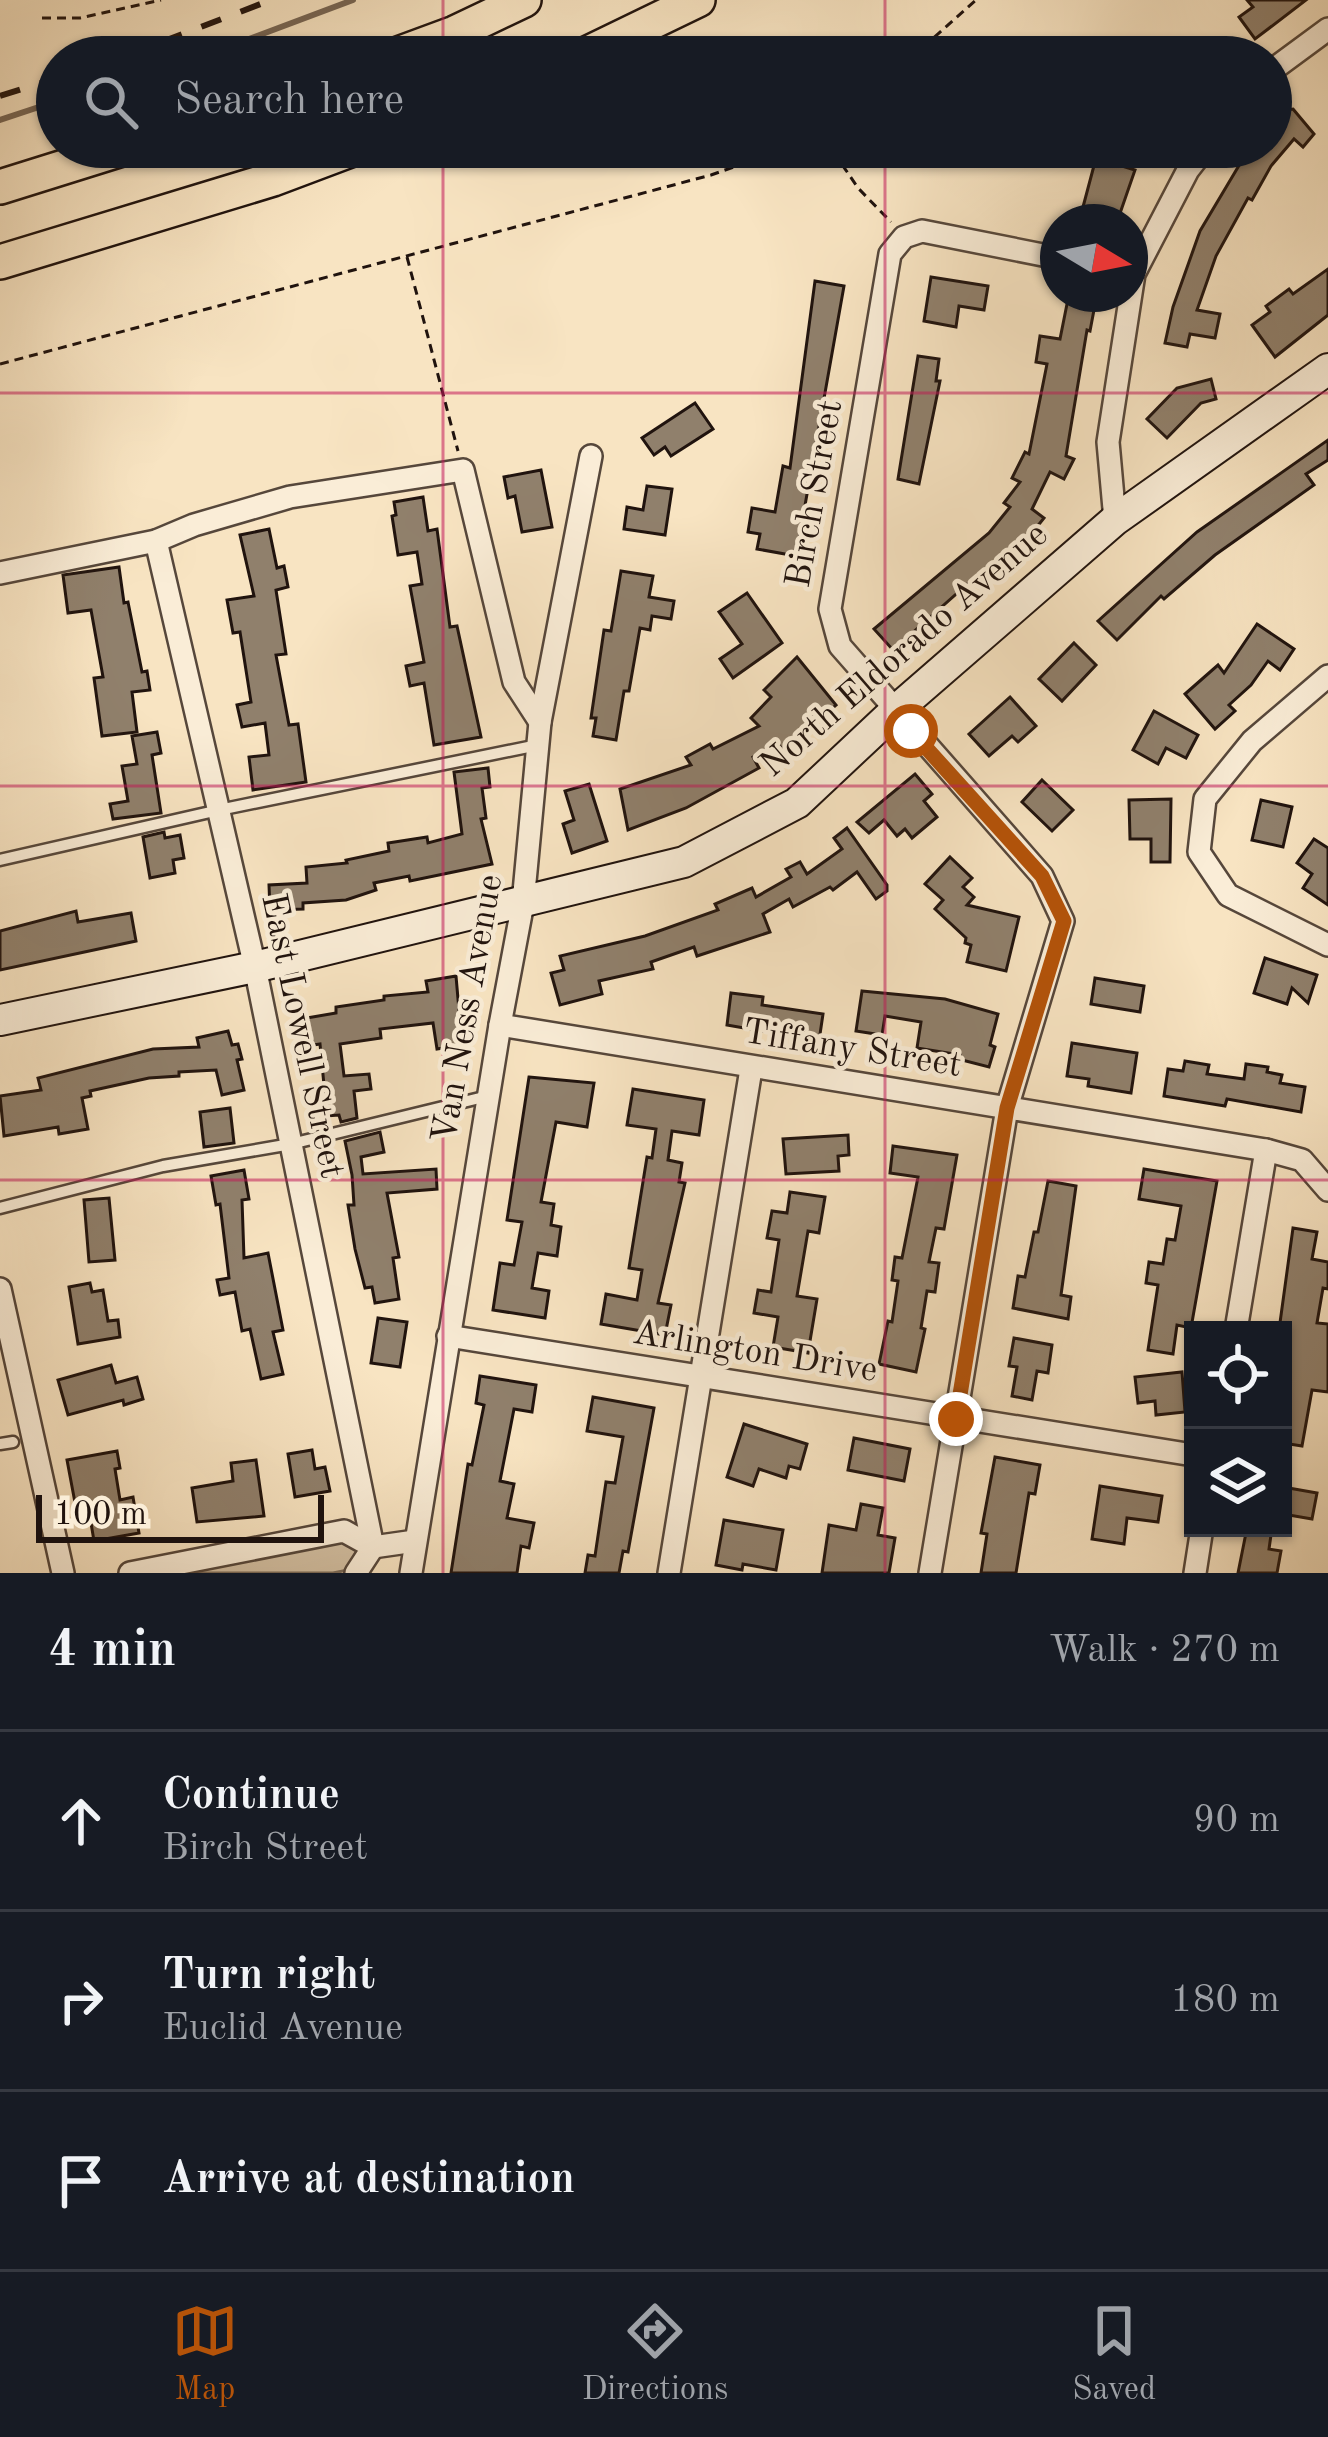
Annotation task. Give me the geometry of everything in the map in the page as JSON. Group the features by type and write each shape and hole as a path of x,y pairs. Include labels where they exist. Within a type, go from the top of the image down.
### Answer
{"main road":[{"path":"447,36 524,0"},
{"path":"623,36 698,0"},
{"path":"0,187 61,168"},
{"path":"0,262 302,168"}],"street":[{"path":"1292,56 1328,29"},
{"path":"1148,244 1190,168"},
{"path":"913,234 1040,255"},
{"name":"Birch Street","path":"913,234 890,254 830,609 840,646 1042,876 1064,921 1007,1108"},
{"path":"1115,520 1108,442 1126,312"},
{"name":"North Eldorado Avenue","path":"0,1020 255,967 684,862 797,803 1115,520 1328,369"},
{"name":"Van Ness Avenue","path":"411,1573 523,903 540,722 592,456"},
{"path":"0,573 156,542 194,525 290,497 464,470 514,682 540,722"},
{"name":"East Lowell Street","path":"156,542 255,967 373,1547"},
{"path":"1328,676 1252,741 1204,799 1199,852 1228,895 1328,945"},
{"name":"Tiffany Street","path":"500,1025 1266,1150 1302,1160 1328,1190"},
{"path":"669,1573 751,1069"},
{"path":"930,1573 1007,1108"},
{"path":"1238,1321 1266,1150"},
{"path":"0,1288 62,1573"},
{"name":"Arlington Drive","path":"448,1336 1184,1454"},
{"path":"130,1573 344,1532 373,1547 416,1541"},
{"path":"1195,1573 1201,1537"},
{"path":"356,1573 373,1547"}],"lane":[{"path":"0,860 538,745"},
{"path":"0,1208 163,1166 291,1144 488,1096"}],"path":[{"path":"42,18 80,18 161,0"},
{"path":"936,36 976,0"},
{"path":"0,364 731,168"},
{"path":"845,168 859,188 913,234"},
{"path":"407,256 464,470"}],"shaded area":[{"path":"346,1537 357,1543 360,1558 353,1569 178,1573"}],"building":[{"path":"1247,0 1306,0 1259,36 1253,36 1239,17 1253,7"},
{"path":"1292,109 1314,134 1303,147 1292,141"},
{"path":"1093,168 1135,170 1123,204 1084,204"},
{"path":"1238,168 1270,168 1216,256 1197,310 1220,314 1215,338 1190,334 1187,347 1165,343 1173,307 1200,231"},
{"path":"1328,269 1328,315 1275,357 1252,325 1270,312 1266,306 1289,289 1293,294"},
{"path":"931,277 988,286 984,310 959,306 956,327 924,321"},
{"path":"815,281 844,286 796,556 757,549 760,534 748,532 752,508 775,512 783,466 790,468"},
{"path":"1065,312 1094,312 1066,456 1074,459 1064,479 1050,472 1032,509 1044,518 1025,542 971,581 893,650 874,629 989,533 1010,507 1004,503 1020,482 1012,478 1025,452 1029,454 1047,364 1036,362 1040,336 1060,339"},
{"path":"918,356 939,359 936,381 940,381 919,484 898,479"},
{"path":"1211,379 1216,399 1201,403 1167,438 1147,419 1177,388"},
{"path":"695,403 713,429 671,456 665,447 654,455 642,438"},
{"path":"1328,440 1328,460 1306,474 1314,485 1215,555 1164,599 1161,596 1117,640 1098,621 1197,532"},
{"path":"541,470 552,527 522,532 515,496 508,498 504,477"},
{"path":"647,486 672,489 665,535 624,529 627,507 643,510"},
{"path":"423,497 428,531 437,529 450,627 457,626 481,737 434,745 424,683 410,686 406,666 424,662 410,586 422,584 417,552 398,555 392,516 396,515 394,502"},
{"path":"269,529 277,568 284,566 288,587 276,590 286,654 276,655 289,725 298,724 306,782 253,790 249,757 269,755 265,723 242,727 237,705 251,702 240,632 233,633 227,600 254,596 240,535"},
{"path":"119,567 124,603 128,602 150,690 132,692 137,732 102,736 94,678 103,677 91,610 68,613 63,575"},
{"path":"621,571 653,576 649,597 674,601 671,619 652,616 650,630 640,628 616,740 593,736 596,718 591,718 604,630 611,631"},
{"path":"747,593 782,643 733,678 720,659 742,644 719,612"},
{"path":"1257,624 1294,649 1280,670 1268,661 1229,705 1235,711 1215,729 1185,694 1218,665 1224,673"},
{"path":"1074,643 1096,665 1062,701 1039,679"},
{"path":"797,657 836,705 819,720 815,715 782,749 778,744 753,757 759,768 686,808 628,830 620,789 691,765 686,757 759,726 751,718 771,697 764,690"},
{"path":"1010,697 1036,726 1018,742 1012,736 989,756 969,734"},
{"path":"1154,711 1198,735 1186,758 1166,748 1158,764 1133,750"},
{"path":"157,732 161,753 152,755 161,813 113,819 110,804 128,801 122,766 137,764 132,736"},
{"path":"488,768 490,787 482,788 486,818 481,819 492,864 410,881 409,876 374,883 376,890 346,900 303,903 303,909 270,910 269,885 307,883 306,867 347,863 389,851 388,843 427,837 428,843 462,834 454,772"},
{"path":"915,774 932,794 924,801 937,817 912,838 905,829 897,836 884,820 869,833 857,822"},
{"path":"1042,780 1073,810 1052,831 1022,802"},
{"path":"589,784 607,841 572,853 563,824 574,820 565,791"},
{"path":"1171,799 1170,862 1151,862 1151,839 1130,839 1129,800"},
{"path":"1261,800 1292,807 1283,847 1252,840"},
{"path":"847,828 887,885 887,891 876,899 857,872 833,890 830,887 793,907 789,899 763,914 770,932 697,956 694,947 651,962 653,969 599,981 602,994 560,1005 551,973 564,970 560,956 645,936 718,910 715,904 752,888 756,897 791,877 786,869 800,862 807,874 842,849 834,838"},
{"path":"164,832 165,838 180,835 184,858 173,860 175,873 150,878 143,837"},
{"path":"1314,839 1328,848 1328,905 1303,888 1312,874 1297,863"},
{"path":"950,857 972,878 963,887 974,897 967,905 1019,917 1006,971 967,962 971,945 935,909 943,900 925,884"},
{"path":"76,911 78,922 131,913 136,941 0,970 0,931"},
{"path":"1265,958 1317,975 1308,1003 1292,988 1287,1004 1254,993"},
{"path":"456,976 462,1045 437,1049 433,1023 380,1029 381,1038 340,1044 344,1076 369,1074 371,1089 354,1091 357,1118 341,1122 339,1115 327,1116 320,1044 300,1047 295,1020 336,1013 336,1007 384,1000 384,996 428,992 426,981"},
{"path":"1095,978 1144,986 1140,1012 1091,1004"},
{"path":"862,991 945,999 998,1014 989,1067 958,1059 960,1055 917,1048 921,1022 885,1016 882,1035 856,1031"},
{"path":"731,993 763,997 762,1005 823,1014 819,1041 727,1025"},
{"path":"228,1031 232,1045 238,1044 244,1090 222,1095 216,1070 179,1072 179,1076 90,1091 91,1096 82,1098 88,1129 59,1134 58,1127 4,1136 0,1096 41,1090 38,1078 153,1049 199,1047 197,1038"},
{"path":"1072,1043 1137,1053 1131,1093 1088,1086 1089,1079 1067,1076"},
{"path":"1185,1061 1209,1065 1207,1074 1244,1079 1246,1064 1268,1067 1267,1072 1282,1075 1280,1083 1305,1087 1301,1112 1227,1099 1225,1106 1164,1096 1168,1069 1183,1071"},
{"path":"529,1077 594,1083 587,1127 556,1122 541,1202 554,1204 551,1225 561,1227 557,1256 538,1253 532,1288 549,1291 545,1318 493,1310 500,1263 514,1265 522,1222 507,1220"},
{"path":"633,1089 704,1100 699,1135 672,1131 668,1160 682,1163 679,1182 685,1183 658,1303 671,1305 665,1335 601,1324 606,1294 637,1300 642,1270 629,1268 656,1129 627,1125"},
{"path":"230,1108 234,1143 204,1147 200,1112"},
{"path":"380,1132 384,1152 361,1157 363,1174 436,1169 437,1189 387,1193 399,1257 393,1258 399,1299 375,1303 372,1287 365,1288 355,1249 348,1205 354,1205 352,1175 345,1141"},
{"path":"848,1135 849,1155 838,1156 839,1171 786,1174 783,1139"},
{"path":"893,1146 957,1155 944,1229 936,1228 929,1262 939,1263 935,1292 927,1291 916,1372 879,1364 888,1321 892,1322 898,1281 892,1280 895,1257 902,1258 918,1177 890,1173"},
{"path":"1144,1169 1217,1181 1192,1321 1177,1325 1173,1354 1148,1350 1158,1285 1146,1283 1149,1262 1163,1264 1167,1239 1175,1240 1181,1206 1139,1199"},
{"path":"244,1170 249,1199 242,1200 244,1258 268,1253 283,1330 273,1332 283,1374 261,1379 250,1329 242,1331 235,1292 220,1295 217,1280 229,1278 220,1204 216,1205 211,1176"},
{"path":"1048,1181 1076,1186 1061,1295 1071,1297 1068,1319 1013,1308 1018,1276 1025,1277 1034,1232 1038,1232"},
{"path":"790,1192 825,1197 819,1233 808,1231 797,1296 817,1299 808,1353 773,1347 778,1317 754,1313 758,1290 771,1292 779,1240 767,1238 772,1211 787,1213"},
{"path":"109,1198 115,1260 89,1262 84,1200"},
{"path":"1293,1228 1317,1232 1312,1259 1328,1262 1328,1289 1323,1288 1317,1323 1328,1324 1328,1392 1312,1390 1302,1446 1292,1444 1292,1321 1280,1321"},
{"path":"90,1283 92,1292 103,1290 108,1321 118,1320 120,1337 78,1344 69,1287"},
{"path":"378,1318 407,1322 400,1367 371,1363"},
{"path":"1014,1338 1052,1345 1048,1373 1037,1371 1032,1400 1012,1396 1017,1367 1009,1366"},
{"path":"111,1365 116,1383 137,1377 143,1399 68,1415 58,1380"},
{"path":"1182,1372 1184,1412 1156,1415 1155,1401 1138,1403 1135,1377"},
{"path":"480,1376 536,1385 532,1412 514,1409 500,1481 514,1484 507,1518 534,1523 529,1548 521,1546 517,1573 451,1573 468,1464 472,1465 484,1405 476,1403"},
{"path":"593,1397 654,1408 628,1552 623,1551 619,1573 585,1573 588,1555 595,1556 606,1482 615,1483 623,1437 587,1431"},
{"path":"744,1424 807,1444 800,1469 789,1466 786,1478 759,1469 753,1486 727,1477"},
{"path":"854,1438 910,1449 904,1481 848,1470"},
{"path":"312,1450 315,1469 325,1467 330,1491 295,1497 288,1454"},
{"path":"117,1451 120,1500 133,1497 139,1533 94,1541 88,1505 76,1508 67,1460"},
{"path":"995,1457 1040,1465 1035,1494 1029,1493 1016,1573 981,1573 987,1534 981,1533"},
{"path":"256,1460 264,1516 197,1522 192,1488 233,1481 231,1463"},
{"path":"1100,1486 1162,1496 1158,1522 1127,1518 1124,1544 1092,1539"},
{"path":"1292,1489 1317,1493 1312,1519 1292,1516"},
{"path":"861,1504 883,1508 878,1535 895,1538 889,1573 822,1573 829,1525 856,1530"},
{"path":"724,1520 783,1530 776,1570 716,1565"},
{"path":"1245,1537 1271,1537 1269,1549 1281,1551 1277,1573 1238,1573"}],"waterway":[{"path":"257,36 353,0"},
{"path":"0,120 36,108"}],"railway":[{"path":"178,36 271,0"},
{"path":"0,96 36,85"}],"route":[{"path":"911,731 1042,876 1064,921 1007,1108 956,1419"}]}
